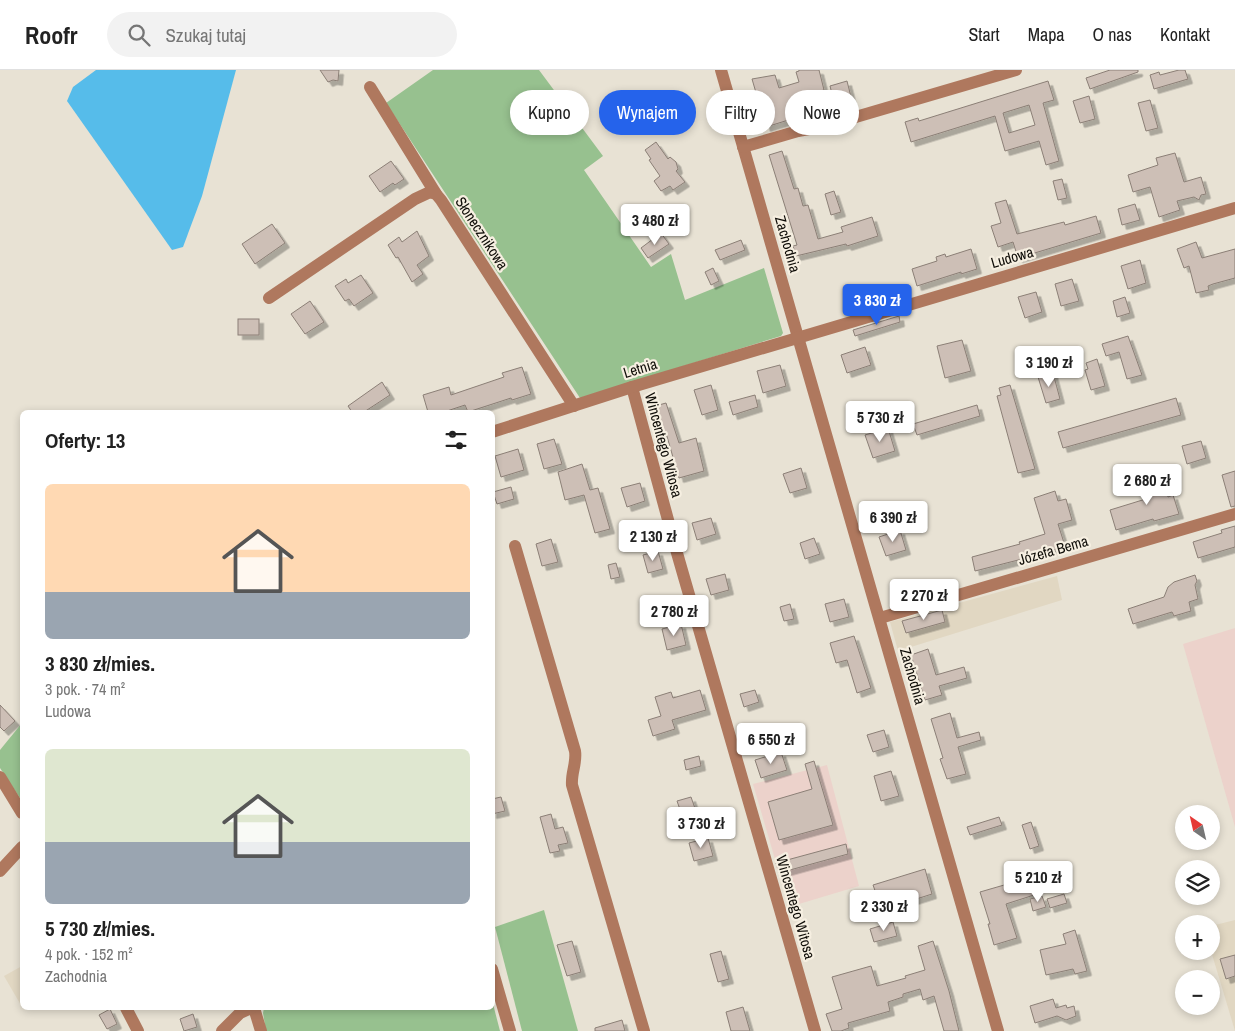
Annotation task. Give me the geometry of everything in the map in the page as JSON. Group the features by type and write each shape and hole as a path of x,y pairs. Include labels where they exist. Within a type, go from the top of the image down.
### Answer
{"street":[{"name":"Zachodnia","path":"721,70 998,1031"},
{"path":"743,147 798,131 825,126 1016,70"},
{"path":"370,87 436,194"},
{"name":"Słonecznikowa","path":"269,298 415,199 430,192 436,194 574,406"},
{"name":"Ludowa","path":"798,338 1235,208"},
{"name":"Letnia","path":"495,431 632,387 798,338"},
{"name":"Wincentego Witosa","path":"632,387 677,553 815,1031"},
{"name":"Józefa Bema","path":"880,618 1235,514"},
{"path":"515,546 575,751 576,759 571,774 572,784 644,1031"},
{"path":"0,777 20,810"},
{"path":"0,871 20,849"},
{"path":"495,979 510,1031"},
{"path":"127,1010 138,1031"},
{"path":"222,1031 240,1013 247,1010"},
{"path":"255,1010 261,1031"}],"shaded area":[{"path":"1057,576 1062,600 898,651 890,622"},
{"path":"1235,628 1235,827 1183,644"},
{"path":"827,765 859,886 789,907 753,784"},
{"path":"1235,920 1235,1031 1220,981 1220,970 1217,970 1214,960 1220,960 1220,924"},
{"path":"20,967 20,1004 4,976"}],"green space":[{"path":"433,70 539,70 554,90 510,90 510,135 587,135 603,156 584,170 651,267 671,254 685,300 764,268 783,333 781,336 580,398 386,103"},
{"path":"20,725 20,798 0,768 0,750"},
{"path":"544,910 578,1031 522,1031 495,927"},
{"path":"264,1010 495,1010 500,1031 266,1031"}],"water":[{"path":"96,70 236,70 202,196 183,247 172,250 67,101 73,87"}],"building":[{"path":"320,70 339,70 338,81 328,82"},
{"path":"819,70 824,90 785,90 785,121 775,124 775,90 755,90 752,79 775,75 779,88 799,82 796,72"},
{"path":"1110,70 1138,70 1138,72 1090,89 1086,78"},
{"path":"1185,70 1188,79 1154,89 1150,75 1159,72 1160,75"},
{"path":"847,81 849,90 831,90 830,86"},
{"path":"1048,81 1054,100 1043,103 1059,161 1046,165 1039,141 1005,151 995,116 911,142 905,122 918,118 919,121","holes":["1029,105 1035,125 1009,133 1003,113"]},
{"path":"1089,96 1095,119 1080,123 1073,101"},
{"path":"1150,100 1158,128 1146,131 1138,103"},
{"path":"656,142 668,159 670,157 676,162 678,169 676,171 685,182 673,190 670,186 661,191 654,181 660,176 649,160 651,159 645,150"},
{"path":"782,151 794,189 798,188 803,206 808,205 818,239 843,232 841,227 872,217 878,236 847,246 846,244 796,256 793,246 797,245 769,155"},
{"path":"1175,153 1184,182 1201,177 1206,194 1201,195 1199,200 1194,197 1177,201 1180,210 1159,217 1150,187 1133,192 1128,175 1158,165 1156,158"},
{"path":"391,161 404,179 395,185 393,183 380,192 369,176"},
{"path":"1062,179 1067,198 1058,200 1053,181"},
{"path":"834,191 841,212 831,215 825,194"},
{"path":"1006,200 1017,234 1064,222 1065,225 1096,216 1101,233 1018,258 1013,242 998,247 991,226 1001,223 995,203"},
{"path":"1135,204 1140,220 1122,225 1118,209"},
{"path":"272,224 285,243 255,264 242,244"},
{"path":"417,231 429,256 417,265 423,274 412,282 398,257 396,258 388,245 399,237 402,242"},
{"path":"661,233 669,244 648,258 641,248"},
{"path":"741,240 745,250 720,260 715,250"},
{"path":"1196,242 1202,258 1235,249 1235,278 1213,284 1208,286 1209,290 1196,293 1189,266 1184,268 1177,249"},
{"path":"971,249 977,269 917,286 912,269 937,261 936,257 945,254 946,257"},
{"path":"1140,260 1146,283 1128,289 1121,266"},
{"path":"713,268 719,281 711,285 705,272"},
{"path":"361,275 373,293 354,306 349,299 345,301 335,286 346,279 348,283"},
{"path":"1072,279 1079,301 1061,306 1055,284"},
{"path":"1036,292 1042,312 1025,318 1018,297"},
{"path":"1125,297 1130,313 1117,317 1113,301"},
{"path":"310,301 324,322 305,334 291,314"},
{"path":"899,316 900,322 855,336 853,330"},
{"path":"238,319 259,319 259,335 238,335"},
{"path":"1128,336 1142,375 1127,379 1119,352 1106,356 1102,344"},
{"path":"962,340 971,371 945,378 937,346"},
{"path":"865,347 871,365 847,373 841,355"},
{"path":"1097,359 1105,386 1091,390 1085,370 1088,369 1086,363"},
{"path":"780,365 786,386 763,393 757,371"},
{"path":"522,367 531,394 512,400 511,398 474,410 467,410 465,405 450,410 427,410 423,395 449,387 451,395 504,377 502,373"},
{"path":"1053,373 1060,399 1046,403 1038,377"},
{"path":"382,382 390,395 367,410 351,410 348,406"},
{"path":"711,385 718,410 702,415 694,390"},
{"path":"1010,385 1035,469 1018,473 997,396 1001,395 999,388"},
{"path":"755,395 758,407 733,415 729,402"},
{"path":"1176,398 1181,415 1063,448 1058,432"},
{"path":"666,403 679,443 696,438 704,471 679,478 666,433 658,436 648,408"},
{"path":"977,405 980,416 917,435 913,424"},
{"path":"888,428 895,451 873,458 865,435"},
{"path":"554,439 562,464 544,469 537,444"},
{"path":"1201,441 1206,458 1187,464 1182,446"},
{"path":"518,449 524,470 501,477 495,456"},
{"path":"582,464 590,490 598,488 610,529 595,533 584,495 565,500 558,472"},
{"path":"801,468 807,488 790,493 783,474"},
{"path":"1235,471 1235,506 1231,507 1222,475"},
{"path":"1161,475 1168,497 1173,495 1179,514 1154,521 1153,519 1116,530 1110,510 1149,498 1143,481"},
{"path":"640,483 645,501 627,507 621,488"},
{"path":"511,487 514,499 497,504 495,491"},
{"path":"1055,491 1058,501 1066,499 1072,520 1058,524 1065,546 975,571 972,557 1020,544 1019,542 1045,534 1034,498"},
{"path":"711,518 716,534 697,540 692,523"},
{"path":"1235,526 1235,547 1198,558 1193,542 1222,533 1221,530"},
{"path":"900,530 906,550 886,556 879,537"},
{"path":"814,538 820,554 805,559 800,543"},
{"path":"551,539 558,562 542,566 536,544"},
{"path":"658,551 663,569 648,573 643,555"},
{"path":"616,563 620,577 611,579 608,565"},
{"path":"725,574 729,590 711,595 706,579"},
{"path":"1195,575 1198,599 1189,602 1191,611 1174,616 1172,612 1133,624 1128,609 1164,597 1168,587 1174,582"},
{"path":"844,599 849,617 830,622 825,604"},
{"path":"790,604 794,619 784,621 780,607"},
{"path":"942,610 945,622 906,633 902,621"},
{"path":"681,624 686,645 667,650 662,629"},
{"path":"854,636 871,688 857,693 847,660 836,663 830,643"},
{"path":"928,649 936,675 964,667 967,678 939,686 942,695 925,700 911,655"},
{"path":"700,690 706,710 672,720 675,729 653,736 648,720 661,716 655,697 671,692 673,698"},
{"path":"755,690 759,702 744,707 740,694"},
{"path":"0,705 15,721 4,731 0,727"},
{"path":"950,713 957,738 979,732 981,740 958,747 966,774 947,779 940,759 943,758 931,719"},
{"path":"884,730 889,747 873,752 867,735"},
{"path":"781,752 787,770 761,778 755,760"},
{"path":"699,756 701,766 686,770 684,760"},
{"path":"814,761 833,825 779,840 768,802 812,789 805,764"},
{"path":"891,771 899,796 881,801 874,776"},
{"path":"501,797 505,811 495,813 495,798"},
{"path":"691,797 697,814 683,818 677,801"},
{"path":"551,814 555,829 563,827 568,843 558,845 560,851 550,853 540,817"},
{"path":"999,817 1002,825 970,835 967,827"},
{"path":"1031,822 1039,846 1030,849 1022,825"},
{"path":"708,838 713,856 694,861 689,843"},
{"path":"846,844 848,854 779,873 776,863"},
{"path":"925,869 932,894 882,910 873,885"},
{"path":"1030,880 1034,895 1006,904 1017,938 994,945 980,892 1011,883 1011,886"},
{"path":"1064,894 1067,903 1050,908 1047,899"},
{"path":"1042,896 1046,907 1033,911 1030,899"},
{"path":"893,922 897,936 874,942 870,929"},
{"path":"1075,930 1087,971 1075,974 1073,969 1046,975 1040,950 1066,944 1063,934"},
{"path":"572,941 581,972 567,976 557,945"},
{"path":"933,941 959,1031 944,1031 934,996 923,1000 920,989 903,994 903,997 888,1002 890,1011 848,1023 849,1028 841,1031 832,1031 826,1014 842,1009 832,977 871,966 877,986 906,978 905,976 925,970 918,946"},
{"path":"721,951 729,979 718,982 710,954"},
{"path":"1235,955 1235,976 1226,979 1220,959"},
{"path":"1053,999 1056,1008 1066,1005 1067,1008 1074,1006 1076,1016 1066,1020 1057,1016 1035,1023 1030,1006"},
{"path":"743,1007 750,1031 731,1031 726,1012"},
{"path":"110,1010 117,1024 107,1029 99,1015"},
{"path":"193,1014 197,1027 184,1031 180,1019"},
{"path":"622,1020 625,1031 595,1031 595,1028"}]}
